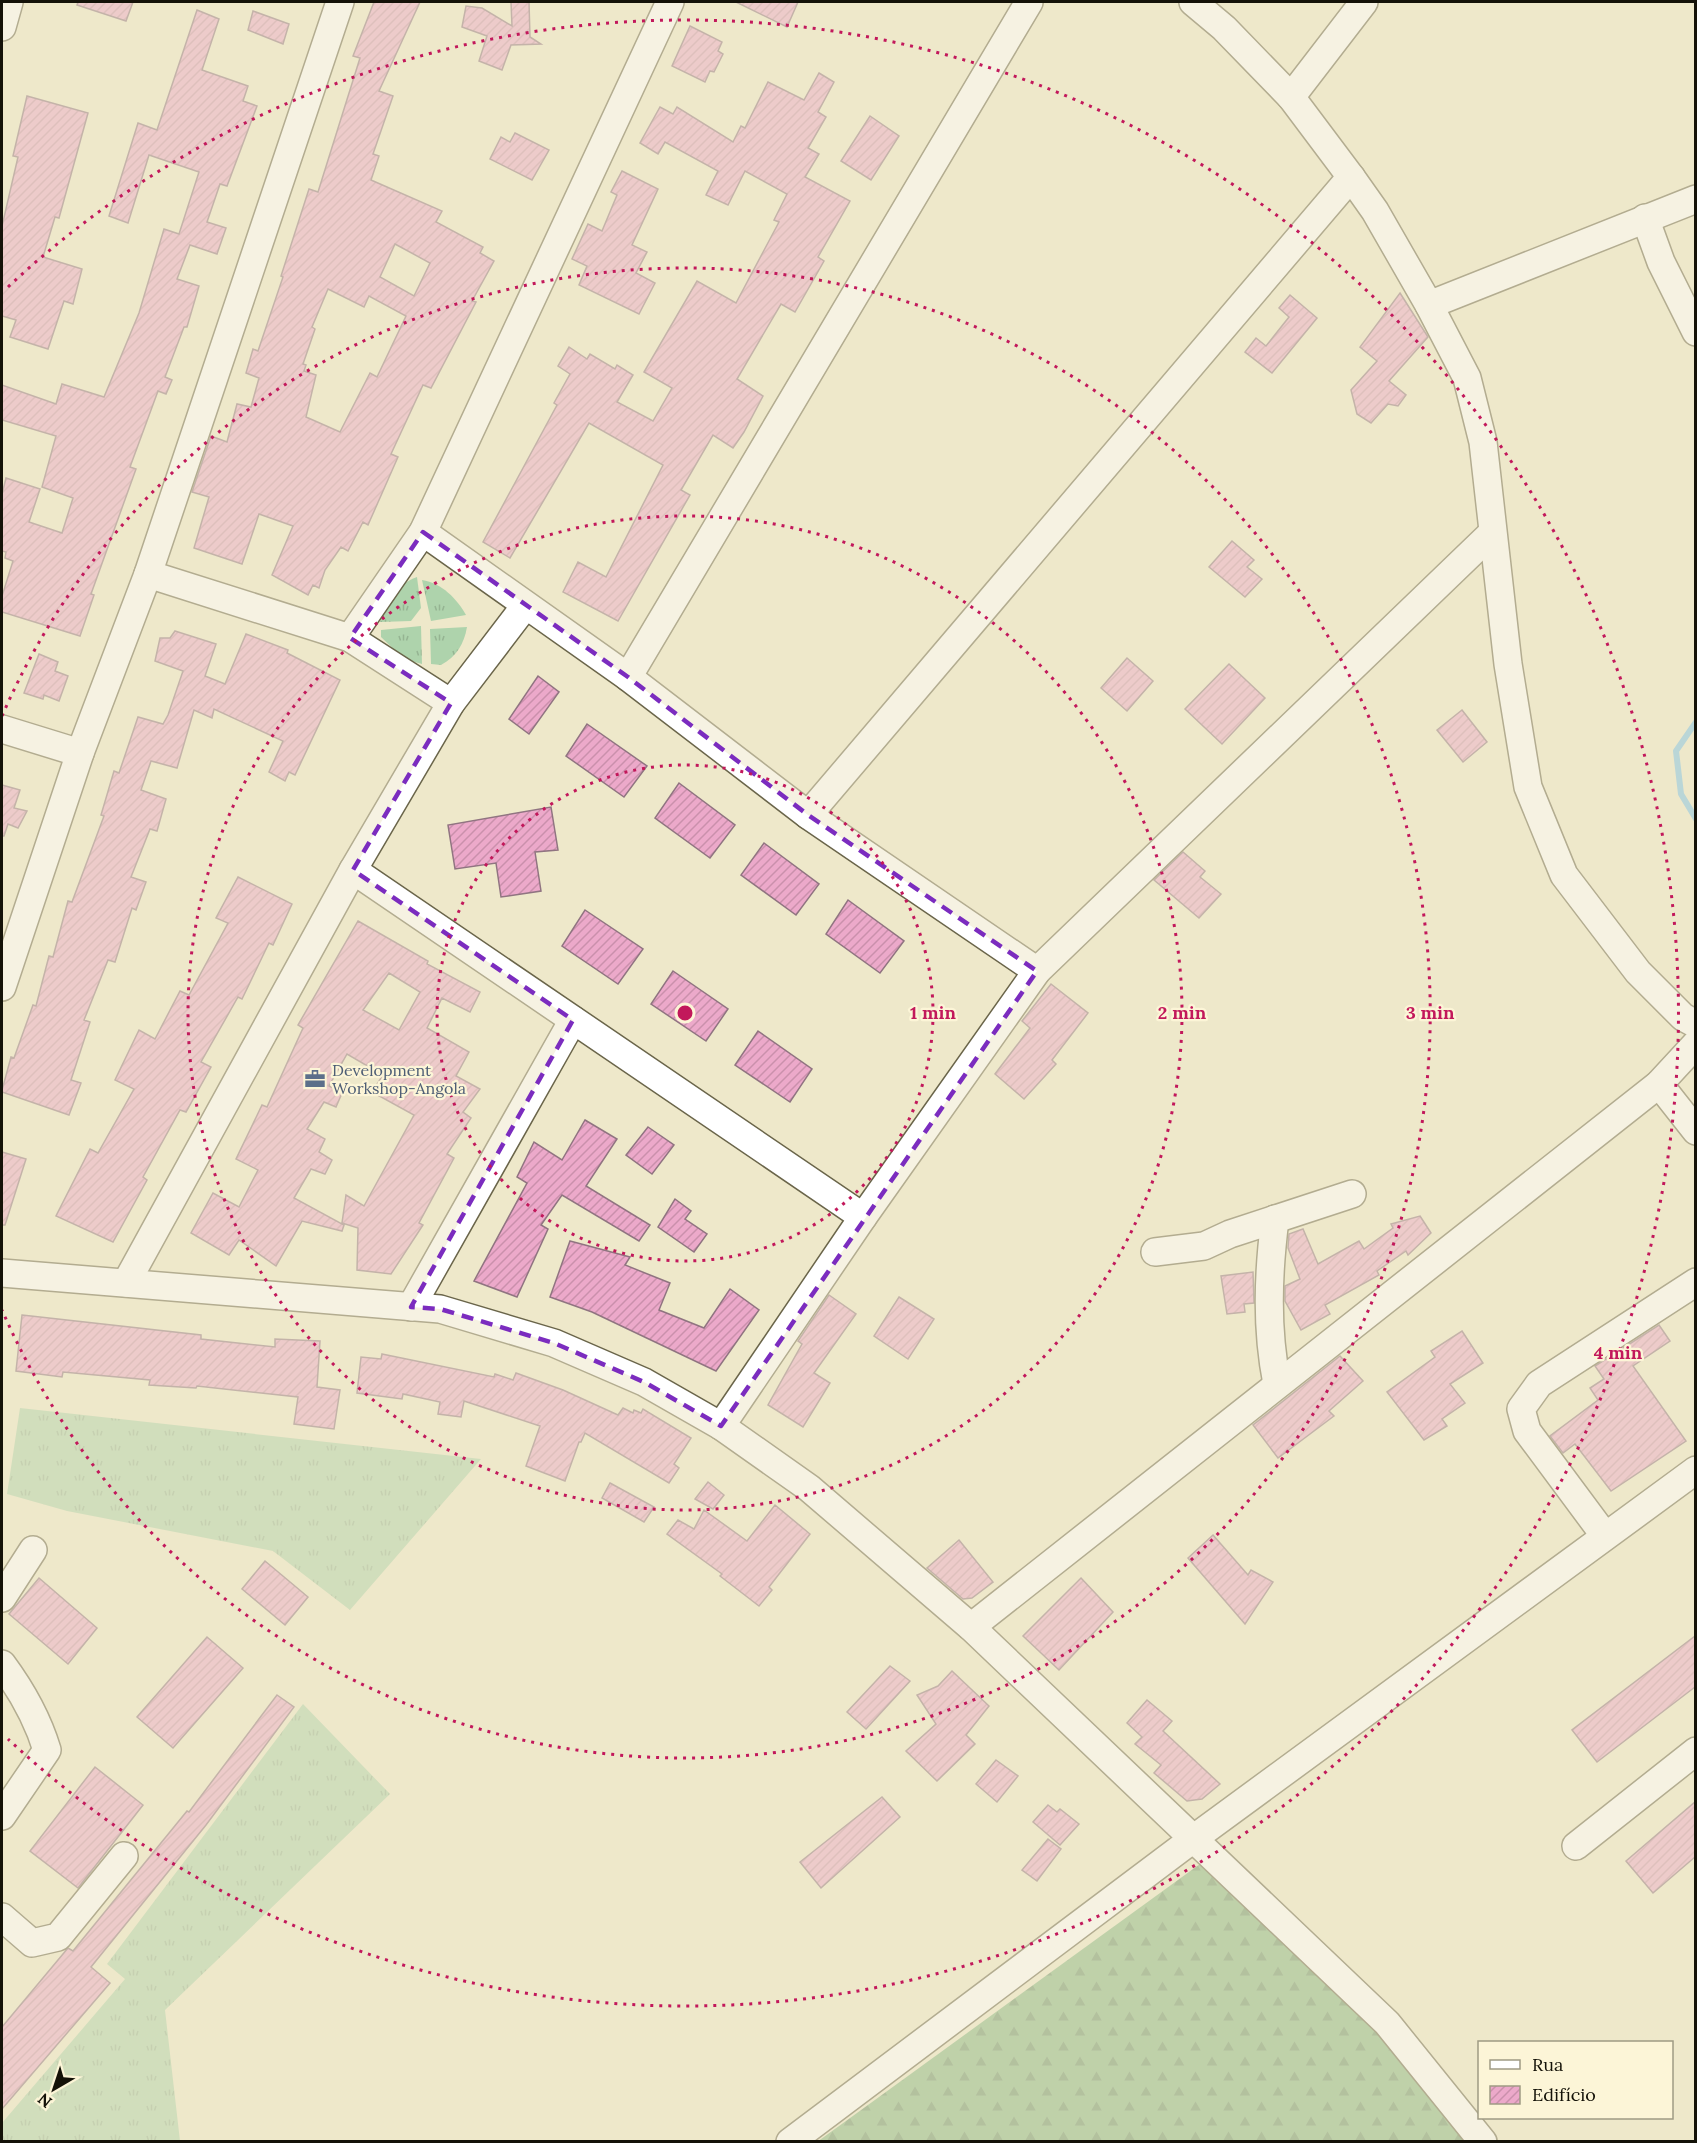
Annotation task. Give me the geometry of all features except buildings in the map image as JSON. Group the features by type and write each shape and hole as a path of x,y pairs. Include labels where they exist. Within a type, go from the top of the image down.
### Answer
{"street":[{"path":"2,27 9,2"},
{"path":"2,987 80,753 148,574 340,2"},
{"path":"350,638 423,532 670,2"},
{"path":"628,677 1029,2"},
{"path":"1193,2 1224,28 1292,97 1351,177 1375,211 1429,305 1467,378 1483,442 1508,664 1528,787 1564,875 1638,972 1683,1017 1695,1024"},
{"path":"1292,97 1364,2"},
{"path":"808,815 1351,177"},
{"path":"1429,305 1695,199"},
{"path":"1645,218 1661,262 1695,332"},
{"path":"423,532 628,677 808,815 1037,970"},
{"path":"721,1426 863,1217 1037,970 1492,533"},
{"path":"148,574 350,638 451,703"},
{"path":"126,1283 353,870 451,703 525,606"},
{"path":"2,729 80,753"},
{"path":"353,870 863,1217"},
{"path":"411,1307 573,1020"},
{"path":"971,1627 1659,1084 1695,1044"},
{"path":"1659,1084 1695,1131"},
{"path":"1155,1252 1204,1246 1230,1234 1352,1194"},
{"path":"1275,1219 1269,1268 1268,1314 1270,1351 1277,1384"},
{"path":"2,1273 440,1309 554,1343 644,1382 721,1426 809,1488 971,1627 1387,2023 1483,2142"},
{"path":"1605,1536 1527,1431 1521,1408 1539,1384 1695,1282"},
{"path":"790,2142 1193,1839 1695,1470"},
{"path":"2,1598 33,1550"},
{"path":"2,1664 26,1698 39,1723 47,1750 2,1816"},
{"path":"1576,1846 1695,1751"},
{"path":"2,1917 32,1943 58,1937 124,1856"}],"highlighted area":[{"path":"423,532 628,677 808,815 1037,971 721,1426 644,1382 554,1343 440,1309 411,1307 573,1020 353,870 451,703 350,638"}],"green space":[{"path":"417,577 421,608 411,621 380,622 388,601 404,584"},
{"path":"422,580 442,588 458,603 466,615 431,621"},
{"path":"421,626 422,664 404,659 381,637 381,630"},
{"path":"467,627 462,644 455,654 441,665 431,664 430,629"},
{"path":"20,1408 481,1459 350,1610 273,1551 67,1511 7,1494"},
{"path":"303,1704 390,1794 165,2010 180,2141 2,2141 2,2123 125,1979 107,1964"},
{"path":"1211,1856 1483,2142 817,2142"}],"waterway":[{"path":"1696,722 1676,751 1681,794 1696,819"}],"place":[{"name":"Development Workshop-Angola","path":"315,1079"}]}
